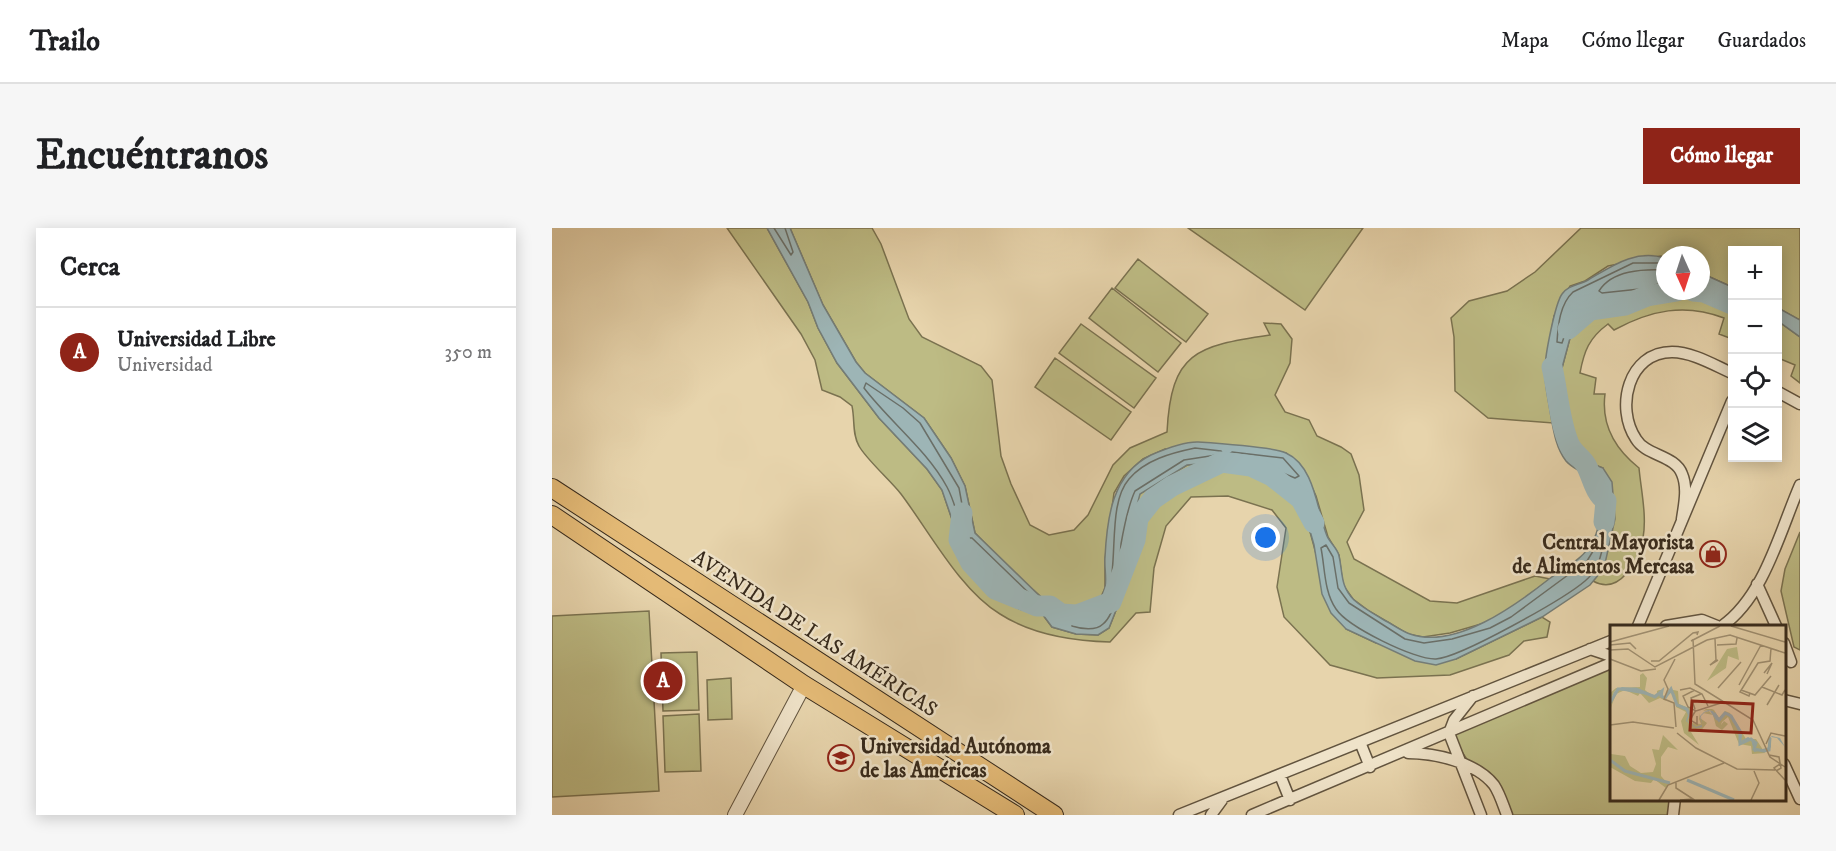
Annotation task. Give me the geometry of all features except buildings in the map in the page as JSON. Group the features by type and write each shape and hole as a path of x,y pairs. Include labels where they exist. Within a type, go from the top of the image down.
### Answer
{"highway":[{"name":"AVENIDA DE LAS AMÉRICAS","path":"552,488 1054,815"},
{"path":"552,515 804,685 1015,815"}],"street":[{"path":"1682,519 1685,497 1683,475 1679,467 1646,450 1636,441 1627,415 1627,389 1639,367 1662,353 1674,351 1728,371"},
{"path":"1782,394 1800,404"},
{"path":"1638,625 1729,408"},
{"path":"1723,625 1744,607 1757,584 1800,485"},
{"path":"1757,584 1776,625"},
{"path":"1678,625 1703,623"},
{"path":"1179,815 1222,800 1475,693 1610,641"},
{"path":"1785,645 1792,662"},
{"path":"1590,649 1610,656"},
{"path":"1252,815 1449,734 1610,663"},
{"path":"735,815 804,685"},
{"path":"1475,693 1454,720 1449,734 1481,815"},
{"path":"1785,700 1800,704"},
{"path":"1449,734 1475,771"},
{"path":"1360,741 1370,767"},
{"path":"1402,753 1431,754 1475,771 1494,785 1507,815"},
{"path":"1785,766 1800,799"},
{"path":"1280,775 1290,800"},
{"path":"1211,815 1222,800"},
{"path":"1673,815 1675,800"}],"shaded area":[{"path":"727,228 767,228 808,302 818,328 837,363 879,418 927,469 942,490 959,540 979,571 1019,609 1043,615 1052,627 1076,634 1098,635 1109,628 1124,590 1127,543 1139,494 1187,465 1222,462 1251,466 1290,482 1301,499 1318,561 1346,629 1376,643 1456,659 1542,617 1550,622 1547,637 1524,641 1509,655 1450,675 1377,678 1330,665 1284,617 1277,587 1286,528 1272,510 1228,496 1191,497 1166,526 1154,568 1150,612 1136,613 1110,642 1053,635 1012,621 985,603 958,575 901,494 862,451 855,437 852,406 840,397 822,390 815,360 801,334"},
{"path":"790,228 872,228 881,244 909,319 922,337 981,366 992,380 1001,456 1011,484 1030,525 1049,535 1074,530 1088,515 1113,465 1130,448 1167,432 1174,385 1182,369 1192,358 1206,349 1270,335 1264,323 1281,324 1292,339 1290,363 1275,395 1285,412 1309,420 1317,436 1351,454 1359,475 1364,510 1347,542 1354,559 1430,601 1457,603 1535,576 1550,579 1508,611 1488,622 1450,633 1423,637 1408,634 1353,599 1343,585 1339,555 1328,537 1316,496 1304,470 1286,453 1241,446 1165,449 1143,459 1124,476 1114,493 1105,559 1105,588 1099,601 1089,610 1077,615 1061,614 1015,574 975,533 965,486 951,458 924,418 865,373 856,362 823,305"},
{"path":"1188,228 1363,228 1305,310"},
{"path":"1581,228 1800,228 1800,320 1782,310 1782,246 1728,246 1728,285 1710,277 1710,246 1656,246 1656,257 1608,266 1585,281 1570,286 1554,316 1545,369 1553,423 1488,418 1455,391 1454,337 1451,318 1469,301 1507,291 1535,272"},
{"path":"1138,259 1208,314 1186,342 1115,288"},
{"path":"1112,288 1181,343 1158,372 1089,318"},
{"path":"1710,295 1728,302 1728,337 1719,334 1724,318 1710,313 1682,310 1655,313 1614,330 1608,324 1592,340 1580,373 1596,378 1594,394 1605,394 1605,416 1612,436 1623,453 1639,468 1644,521 1641,547 1632,566 1619,580 1612,584 1603,584 1593,581 1604,568 1603,468 1577,458 1569,445 1555,394 1570,338 1590,310 1610,305 1652,301 1710,300"},
{"path":"1081,324 1156,378 1134,408 1059,353"},
{"path":"1782,324 1800,337 1800,383 1791,376 1795,365 1782,360"},
{"path":"1055,358 1131,412 1111,440 1035,387"},
{"path":"1800,532 1800,650 1794,647 1781,591 1785,569"},
{"path":"649,611 659,791 552,797 552,616"},
{"path":"697,652 699,710 663,711 661,653"},
{"path":"1610,663 1610,800 1675,800 1673,815 1507,815 1501,797 1475,771 1449,733"},
{"path":"731,678 732,719 708,720 707,680"},
{"path":"699,714 701,771 665,772 663,716"}],"water":[{"path":"767,228 790,228 823,305 856,362 865,373 924,418 951,458 965,486 975,533 1050,606 1075,614 1097,604 1106,584 1105,561 1108,527 1114,498 1120,485 1138,463 1151,455 1168,448 1197,442 1269,449 1286,453 1296,459 1314,490 1327,536 1338,553 1346,590 1354,600 1369,611 1407,633 1428,637 1446,636 1484,622 1520,601 1579,558 1589,548 1599,524 1598,498 1591,482 1566,461 1559,450 1546,390 1547,353 1554,318 1562,294 1570,287 1624,260 1634,257 1656,256 1656,299 1590,310 1570,338 1555,394 1569,445 1578,458 1603,468 1612,482 1615,519 1604,568 1590,585 1542,617 1456,659 1436,665 1415,661 1346,629 1331,613 1322,594 1314,545 1301,499 1290,482 1251,466 1222,462 1187,465 1140,494 1127,543 1124,590 1109,628 1098,635 1076,634 1052,627 1043,615 1015,607 979,571 959,540 942,490 927,469 879,418 837,363 818,328 808,302"},
{"path":"1710,277 1728,285 1728,302 1711,295"},
{"path":"1782,310 1800,320 1800,337 1782,324"}],"waterway":[{"path":"1568,329 1590,310 1625,305 1656,294"},
{"path":"1710,295 1728,302"},
{"path":"1552,367 1566,435 1571,447 1586,465 1594,484 1606,501 1604,522"},
{"path":"962,513 959,540 971,563 995,589 1037,606 1050,606 1061,614 1077,615 1111,602 1135,540 1138,518 1153,499 1172,486 1222,462 1251,466 1272,476 1301,499 1314,523"}],"place":[{"name":"Central Mayorista de Alimentos Mercasa","path":"1713,554"},
{"name":"Universidad Libre","path":"663,681"},
{"name":"Universidad Autónoma de las Américas","path":"841,758"}]}
